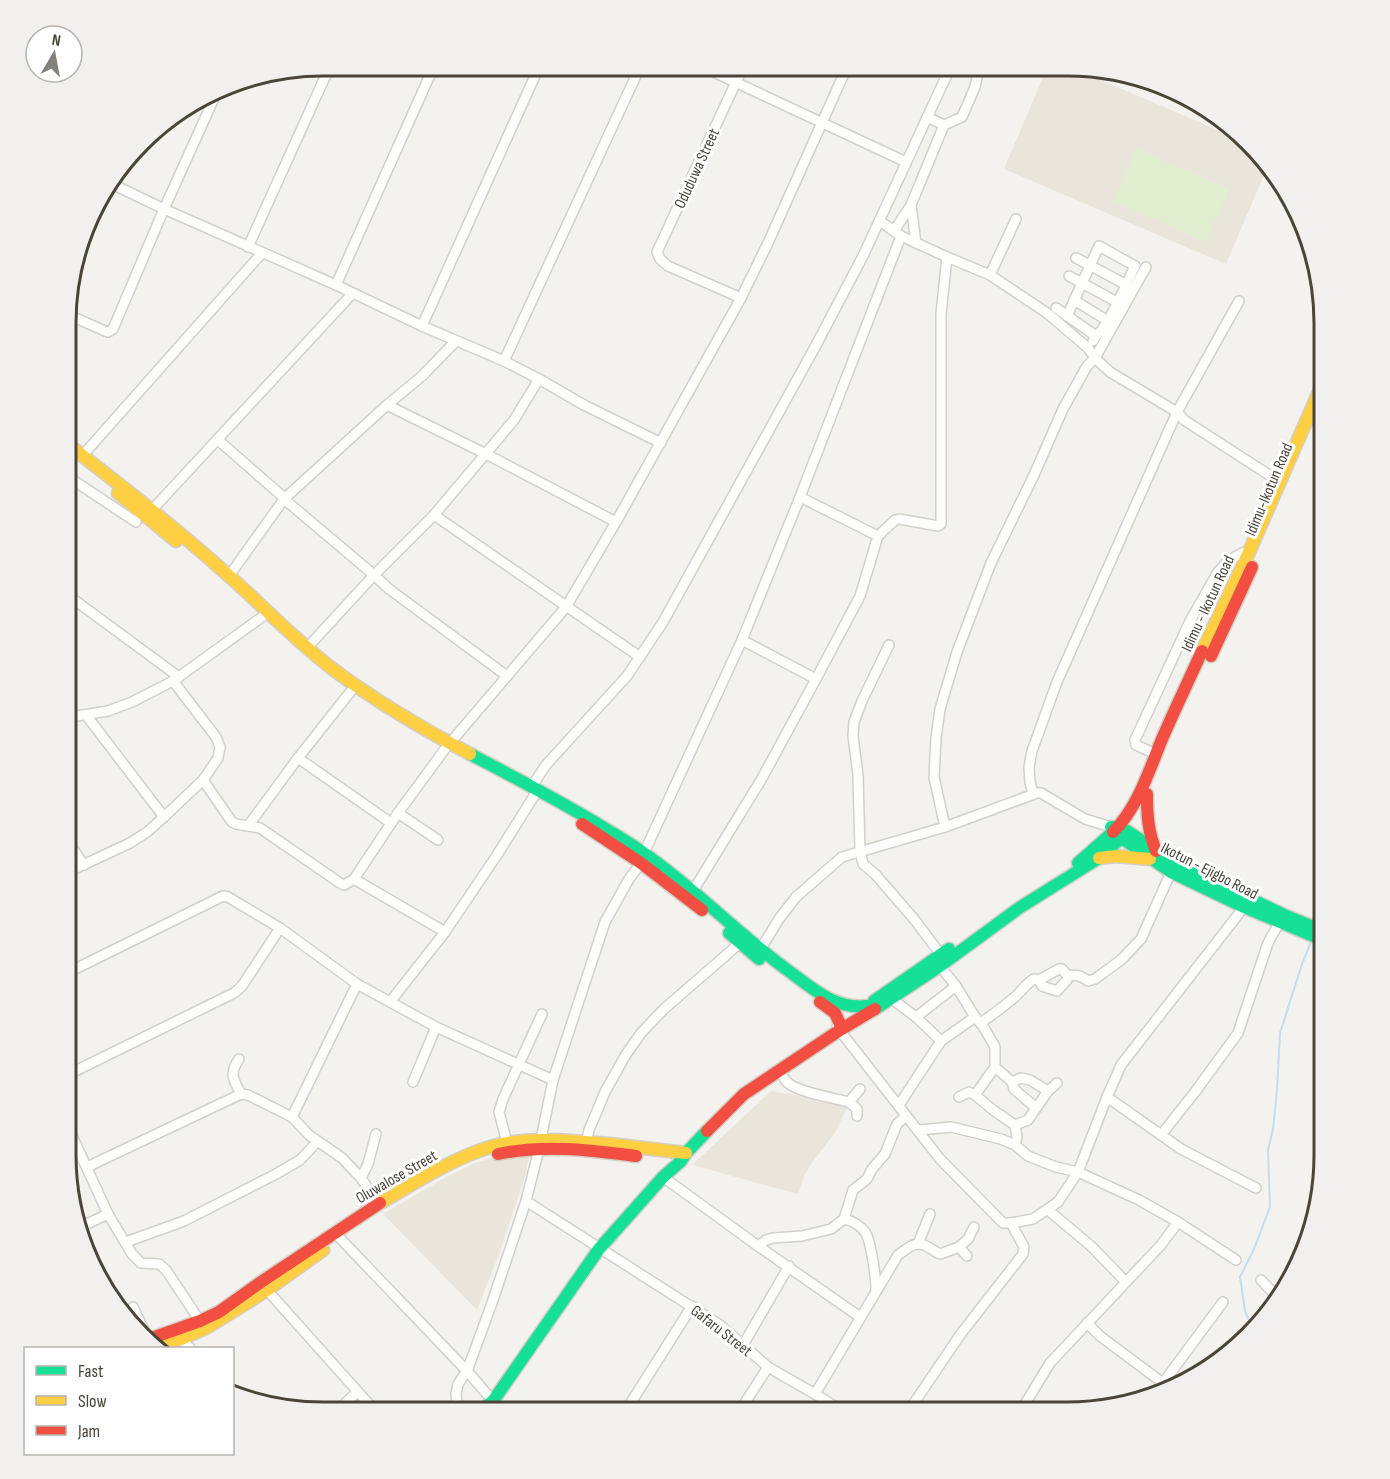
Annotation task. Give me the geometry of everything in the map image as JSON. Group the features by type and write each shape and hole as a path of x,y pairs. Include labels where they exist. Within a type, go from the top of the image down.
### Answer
{"main road":[{"name":"Idimu - Ikotun Road","path":"1118,831 1136,800 1175,709 1280,482 1293,462 1314,407"},
{"name":"Idimu-Ikotun Road","path":"1118,831 1136,816 1162,763 1178,724 1234,609 1293,462 1314,421"},
{"path":"76,451 152,510 308,648 381,706"},
{"path":"76,460 208,568 306,657 351,691 381,706 447,746 533,791 693,891 760,950 827,999 844,1020"},
{"path":"1099,858 1154,855 1146,818 1147,794"},
{"path":"493,1401 599,1249 743,1091 844,1020 1099,858 1118,831"},
{"path":"676,1162 744,1094 780,1070 844,1020 892,999 1013,902 1080,863 1118,831"},
{"name":"Ikotun - Ejigbo Road","path":"1118,831 1154,855 1171,872 1244,907 1314,936"},
{"name":"Ikotun - Ejigbo Road","path":"1154,855 1176,863 1314,928"},
{"path":"643,859 740,944 844,1020"},
{"name":"Oluwalose Street","path":"157,1337 208,1327 267,1290 378,1204 449,1163 483,1149 507,1143 586,1142 676,1162"},
{"name":"Oluwalose Street","path":"163,1343 225,1308 261,1282 385,1208 451,1171 484,1157 540,1144 676,1162"}],"street":[{"path":"248,247 325,76"},
{"path":"336,285 430,76"},
{"path":"422,326 535,76"},
{"path":"504,361 636,76"},
{"path":"723,76 906,162"},
{"name":"Oduduwa Street","path":"740,76 657,252 660,259 668,266 741,298"},
{"path":"203,780 230,819 236,824 256,826 264,830 344,885 354,879 447,746 566,607 661,443 741,298 844,76"},
{"path":"390,1002 445,932 497,855 546,765 627,676 663,622 863,256 946,76"},
{"path":"457,1402 458,1384 466,1371 492,1303 526,1202 554,1080 604,922 643,859 742,640 800,497 898,234 944,125 962,117 977,76"},
{"path":"76,318 108,332 113,329 212,103"},
{"path":"927,117 944,125"},
{"path":"118,187 422,326 504,361 584,405 661,443"},
{"path":"911,205 916,243"},
{"path":"990,275 1016,219"},
{"path":"880,221 916,243 990,275 1047,314 1088,348 1110,372 1177,412 1184,420 1280,482"},
{"path":"1066,316 1099,246 1135,266 1100,334 1088,348"},
{"path":"83,456 262,253"},
{"path":"693,891 760,780 860,596 878,536 899,519 938,526 941,524 941,314 947,257"},
{"path":"1076,258 1125,284"},
{"path":"945,826 934,777 936,738 940,709 957,652 991,563 1063,409 1087,366 1095,358 1146,267"},
{"path":"1069,276 1117,302"},
{"path":"152,510 352,294"},
{"path":"1074,300 1107,321"},
{"path":"1033,794 1029,767 1032,751 1057,682 1177,412 1239,301"},
{"path":"1056,308 1096,336"},
{"path":"229,576 283,497 422,376 456,341"},
{"path":"308,648 374,575 434,514 486,454 514,420 539,379"},
{"path":"387,405 616,522"},
{"path":"218,440 389,589 507,676"},
{"path":"76,482 136,522"},
{"path":"800,497 878,536"},
{"path":"434,514 640,657"},
{"path":"1156,754 1136,745 1135,740 1140,729 1190,621 1218,572 1228,561 1242,553 1249,552"},
{"path":"76,601 176,679 219,742 220,753 203,780 147,831 130,843 76,868"},
{"path":"76,715 108,711 132,702 176,679 262,617"},
{"path":"742,640 816,679"},
{"path":"889,645 854,723 860,851 863,864 914,919 995,1047 995,1067 975,1095"},
{"path":"248,826 351,691"},
{"path":"76,716 164,817"},
{"path":"298,758 391,823"},
{"path":"760,950 796,897 842,857 860,851 945,826 1041,793 1085,819 1118,831"},
{"path":"398,813 438,840"},
{"path":"76,854 84,865"},
{"path":"1068,976 1080,976 1088,981 1126,955 1141,939 1171,872"},
{"path":"354,879 445,932"},
{"path":"76,969 223,896 228,897 280,928 357,984 436,1027 554,1080"},
{"path":"844,1020 906,1116 940,1159 1003,1223 1033,1218 1058,1202 1078,1172 1121,1065 1244,907"},
{"path":"1161,1135 1238,1033 1268,944 1280,921"},
{"path":"76,1071 234,993 242,986 280,928"},
{"path":"586,1142 605,1092 641,1033 664,1009 740,944"},
{"path":"1039,981 1059,969 1062,969 1068,976"},
{"path":"899,1105 941,1041 977,1020 991,1016 1030,981 1034,979 1042,986 1057,991 1068,976"},
{"path":"292,1117 357,984"},
{"path":"916,1017 956,986"},
{"path":"892,999 916,1017 941,1041"},
{"path":"507,1143 499,1112 518,1064 542,1014"},
{"path":"413,1082 436,1027"},
{"path":"238,1059 232,1072 241,1094"},
{"path":"995,1067 1012,1082 1014,1089 1036,1108"},
{"path":"780,1070 789,1084 849,1102 857,1109 856,1116"},
{"path":"1012,1082 1021,1078 1030,1080 1048,1091"},
{"path":"1015,1125 1028,1120 1048,1091 1057,1083"},
{"path":"849,1102 860,1089"},
{"path":"959,1096 969,1092 975,1095 1015,1125 1017,1137 1015,1145"},
{"path":"87,1167 241,1094 248,1095 292,1117 317,1142 342,1158 361,1178 378,1204"},
{"path":"1107,1097 1180,1149 1256,1188"},
{"path":"759,1246 772,1238 802,1236 831,1229 844,1219 853,1190 867,1179 885,1154 897,1124 906,1116"},
{"path":"919,1131 951,1127 1015,1145 1028,1156 1056,1167 1078,1172 1139,1200 1178,1222 1236,1260"},
{"path":"361,1178 368,1164 376,1134"},
{"path":"126,1242 184,1221 276,1174 300,1160 317,1142"},
{"path":"76,1144 108,1214 132,1254 141,1263 159,1264 166,1270 200,1321"},
{"path":"676,1162 759,1246 860,1317"},
{"name":"Gafaru Street","path":"526,1202 692,1306 720,1325 768,1367 828,1402"},
{"path":"1048,1210 1091,1246 1126,1282"},
{"path":"87,1224 108,1214"},
{"path":"918,1244 930,1214"},
{"path":"844,1219 863,1229 867,1236 876,1278 875,1293"},
{"path":"1027,1402 1050,1363 1161,1245 1178,1222"},
{"path":"915,1402 960,1335 1023,1254 1024,1247 1011,1223"},
{"path":"815,1394 898,1255 913,1244 926,1245 940,1254 959,1247 968,1239 974,1227"},
{"path":"337,1236 493,1401"},
{"path":"959,1247 967,1256"},
{"path":"742,1345 789,1266"},
{"path":"1261,1280 1273,1292"},
{"path":"267,1290 366,1402"},
{"path":"1172,1379 1223,1302"},
{"path":"631,1402 692,1306"},
{"path":"133,1307 139,1319"},
{"path":"1087,1323 1100,1336 1163,1383"},
{"path":"177,1335 189,1347"},
{"path":"745,1402 768,1367"},
{"path":"346,1402 357,1392"}],"shaded area":[{"path":"1044,76 1066,76 1099,79 1221,132 1241,149 1264,175 1226,264 1004,169"},
{"path":"771,1091 849,1104 835,1133 804,1176 798,1194 692,1165"},
{"path":"529,1154 526,1173 499,1254 477,1310 383,1214 475,1163 494,1157"}],"green space":[{"path":"1137,149 1229,189 1206,242 1114,201"}],"waterway":[{"path":"1249,1321 1245,1311 1240,1277 1254,1249 1270,1207 1268,1150 1273,1129 1280,1033 1311,942"}],"traffic: fast":[{"path":"470,754 573,809 640,851 814,990 833,1001 867,1006"},
{"path":"1314,927 1176,863 1119,827 1111,827 1113,832 1171,872 1244,907 1314,936"},
{"path":"1078,863 1113,832"},
{"path":"875,1009 940,966 1019,908 1099,858 1121,838"},
{"path":"729,933 759,959"},
{"path":"874,1001 949,949"},
{"path":"492,1402 599,1249 707,1131"}],"traffic: slow":[{"path":"1202,651 1249,552 1314,404"},
{"path":"76,451 190,542 334,670 400,715 470,754"},
{"path":"118,493 176,541"},
{"path":"1099,858 1116,856 1150,859"},
{"path":"380,1203 455,1161 481,1150 512,1142 577,1141 686,1153"},
{"path":"164,1344 208,1327 267,1290 323,1250"}],"traffic: jam":[{"path":"1211,656 1252,567"},
{"path":"1113,832 1122,822 1142,788 1202,651"},
{"path":"1147,794 1148,823 1156,851"},
{"path":"582,824 641,863 702,910"},
{"path":"820,1002 835,1013 840,1024"},
{"path":"707,1131 744,1094 875,1009"},
{"path":"498,1154 550,1149 636,1156"},
{"path":"156,1337 219,1312 380,1203"}]}
